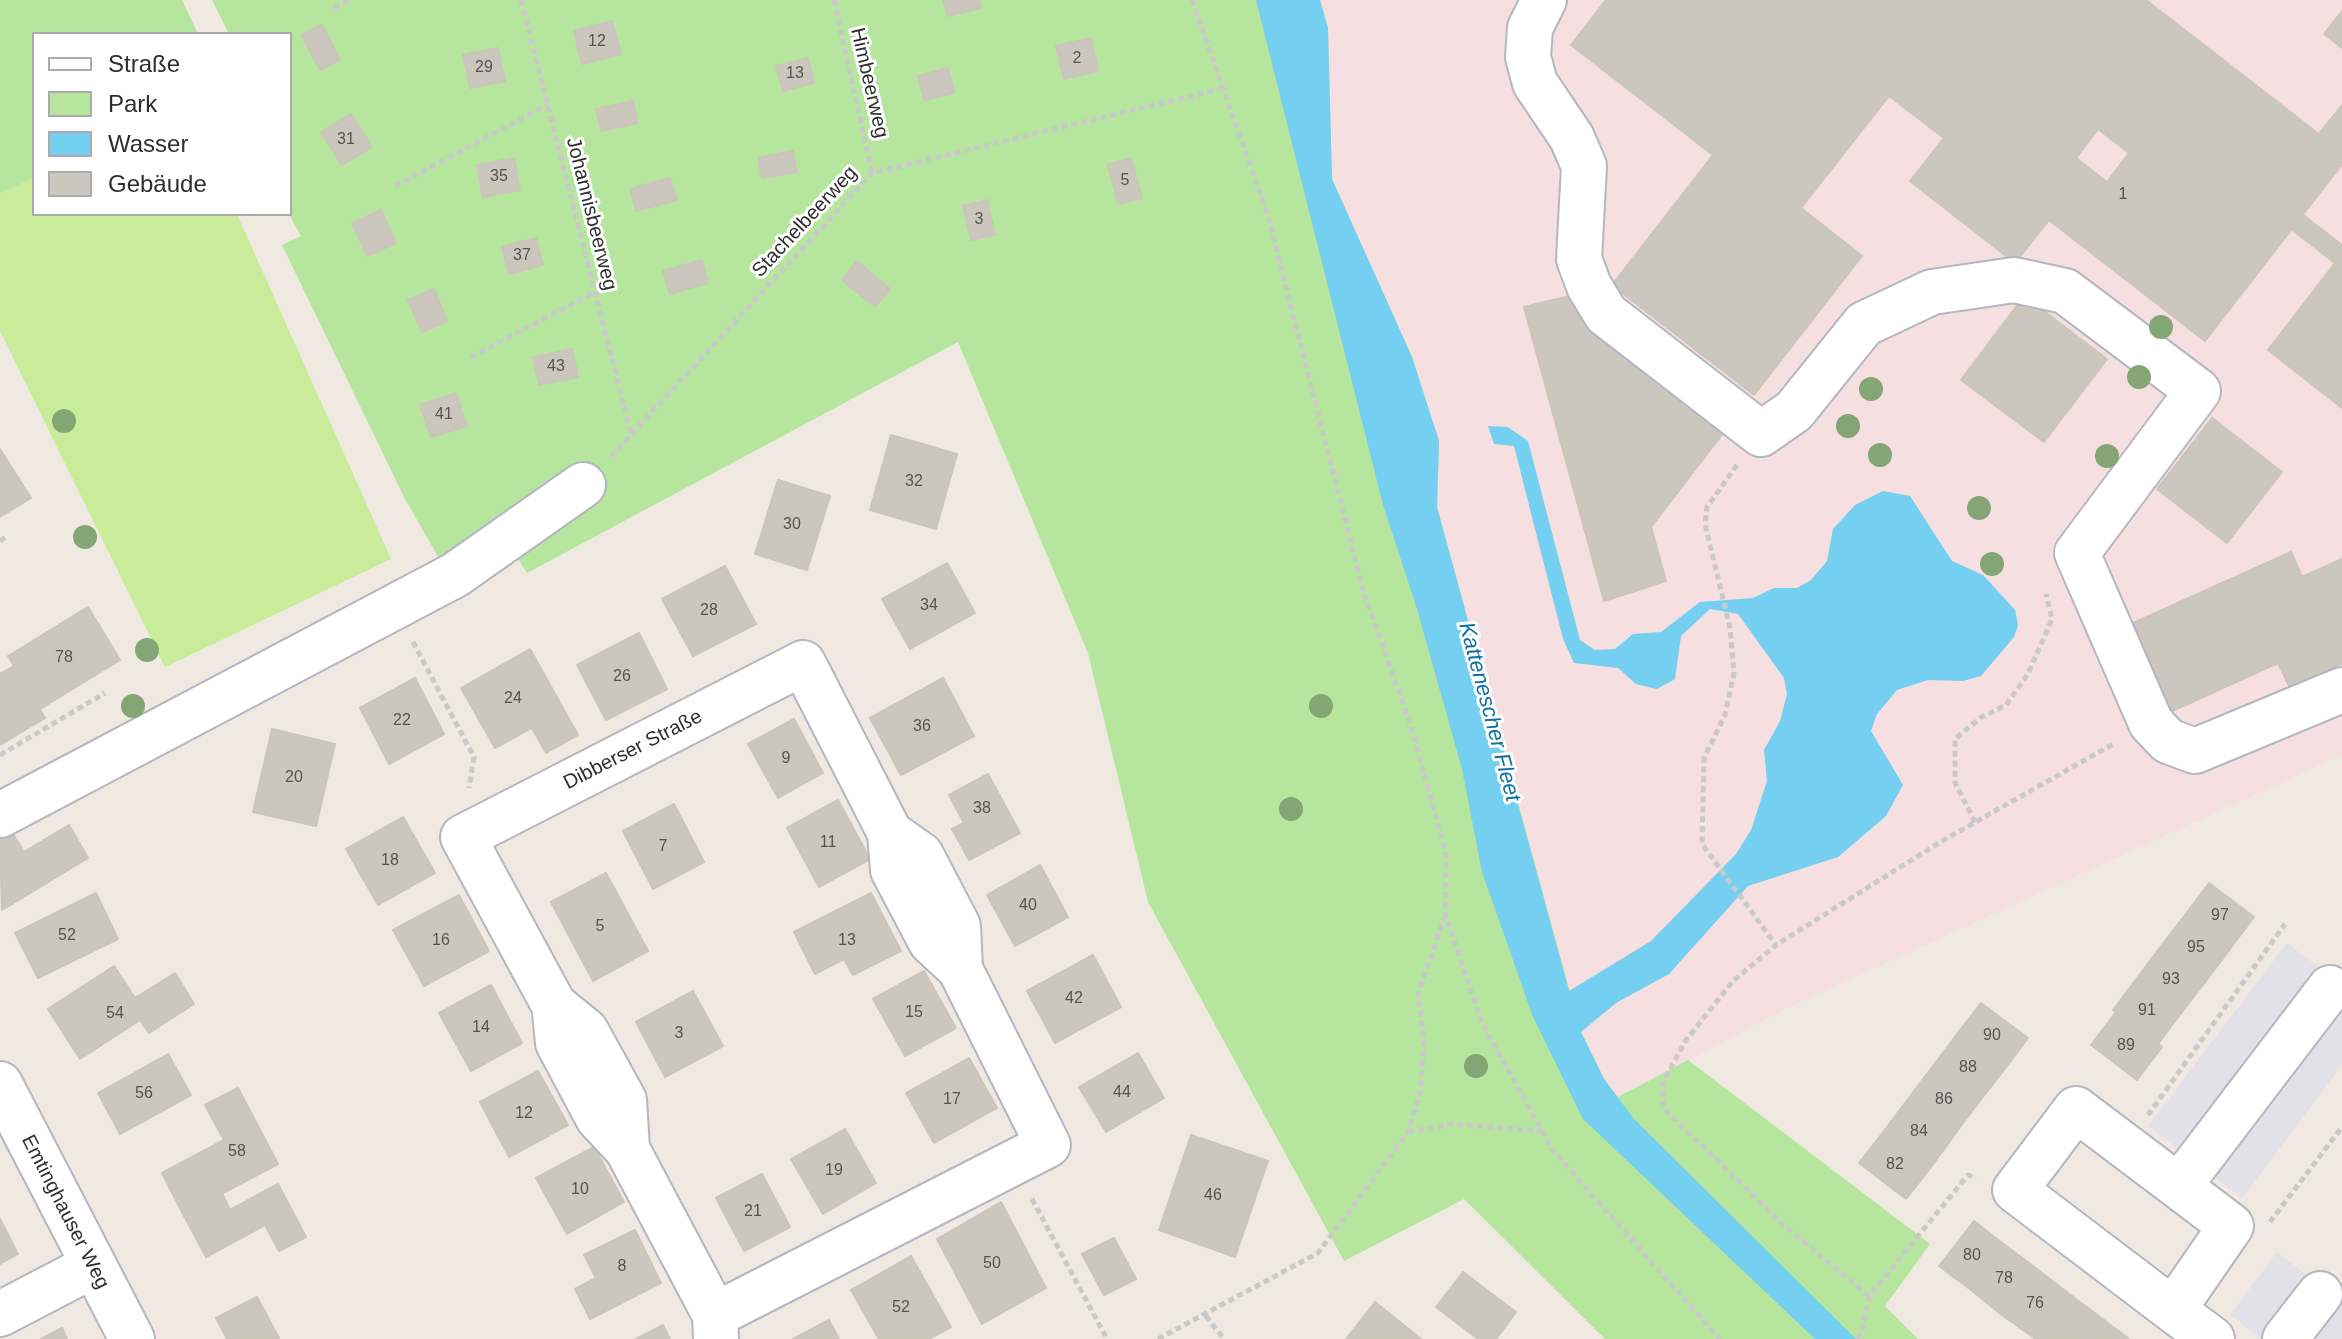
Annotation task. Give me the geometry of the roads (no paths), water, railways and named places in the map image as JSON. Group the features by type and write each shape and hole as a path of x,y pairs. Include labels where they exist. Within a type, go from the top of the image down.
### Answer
{"street":[{"path":"1544,0 1530,28 1528,57 1535,83 1572,138 1584,166 1579,259 1589,286 1606,314 1761,434 1794,411 1864,324 1932,292 2014,280 2065,291 2198,391 2077,553 2151,723 2168,741 2195,751 2342,690"},
{"path":"0,815 455,575 583,485"},
{"name":"Dibberser Straße","path":"803,663 890,833 921,855 958,926 960,969 1048,1145 715,1327 627,1149 624,1100 586,1031 554,1005 463,837 803,663"},
{"path":"2179,1186 2330,988"},
{"name":"Emtinghauser Weg","path":"0,1084 132,1339"},
{"path":"2173,1310 2231,1226 2076,1109 2015,1190 2173,1310 2212,1339"},
{"path":"0,1314 92,1266"},
{"path":"2285,1339 2320,1294"}],"water":[{"name":"Kattenescher Fleet","path":"1256,0 1320,0 1328,28 1332,179 1412,357 1439,441 1437,507 1569,991 1651,941 1736,854 1751,830 1767,781 1764,750 1780,721 1787,694 1784,678 1738,614 1710,609 1681,636 1675,679 1657,689 1636,684 1618,668 1574,663 1563,639 1514,446 1494,444 1488,426 1508,427 1528,441 1580,640 1595,650 1615,649 1633,634 1661,632 1700,602 1753,598 1774,588 1797,588 1811,580 1827,561 1833,529 1855,505 1883,491 1910,496 1952,561 1983,575 2015,610 2018,625 2014,637 1981,676 1963,681 1928,680 1897,690 1877,714 1871,731 1903,785 1886,816 1838,857 1748,886 1669,974 1616,1003 1581,1032 1604,1079 1634,1119 1856,1339 1815,1339 1583,1119 1533,1017 1482,872 1462,769 1417,609 1383,505"}]}
